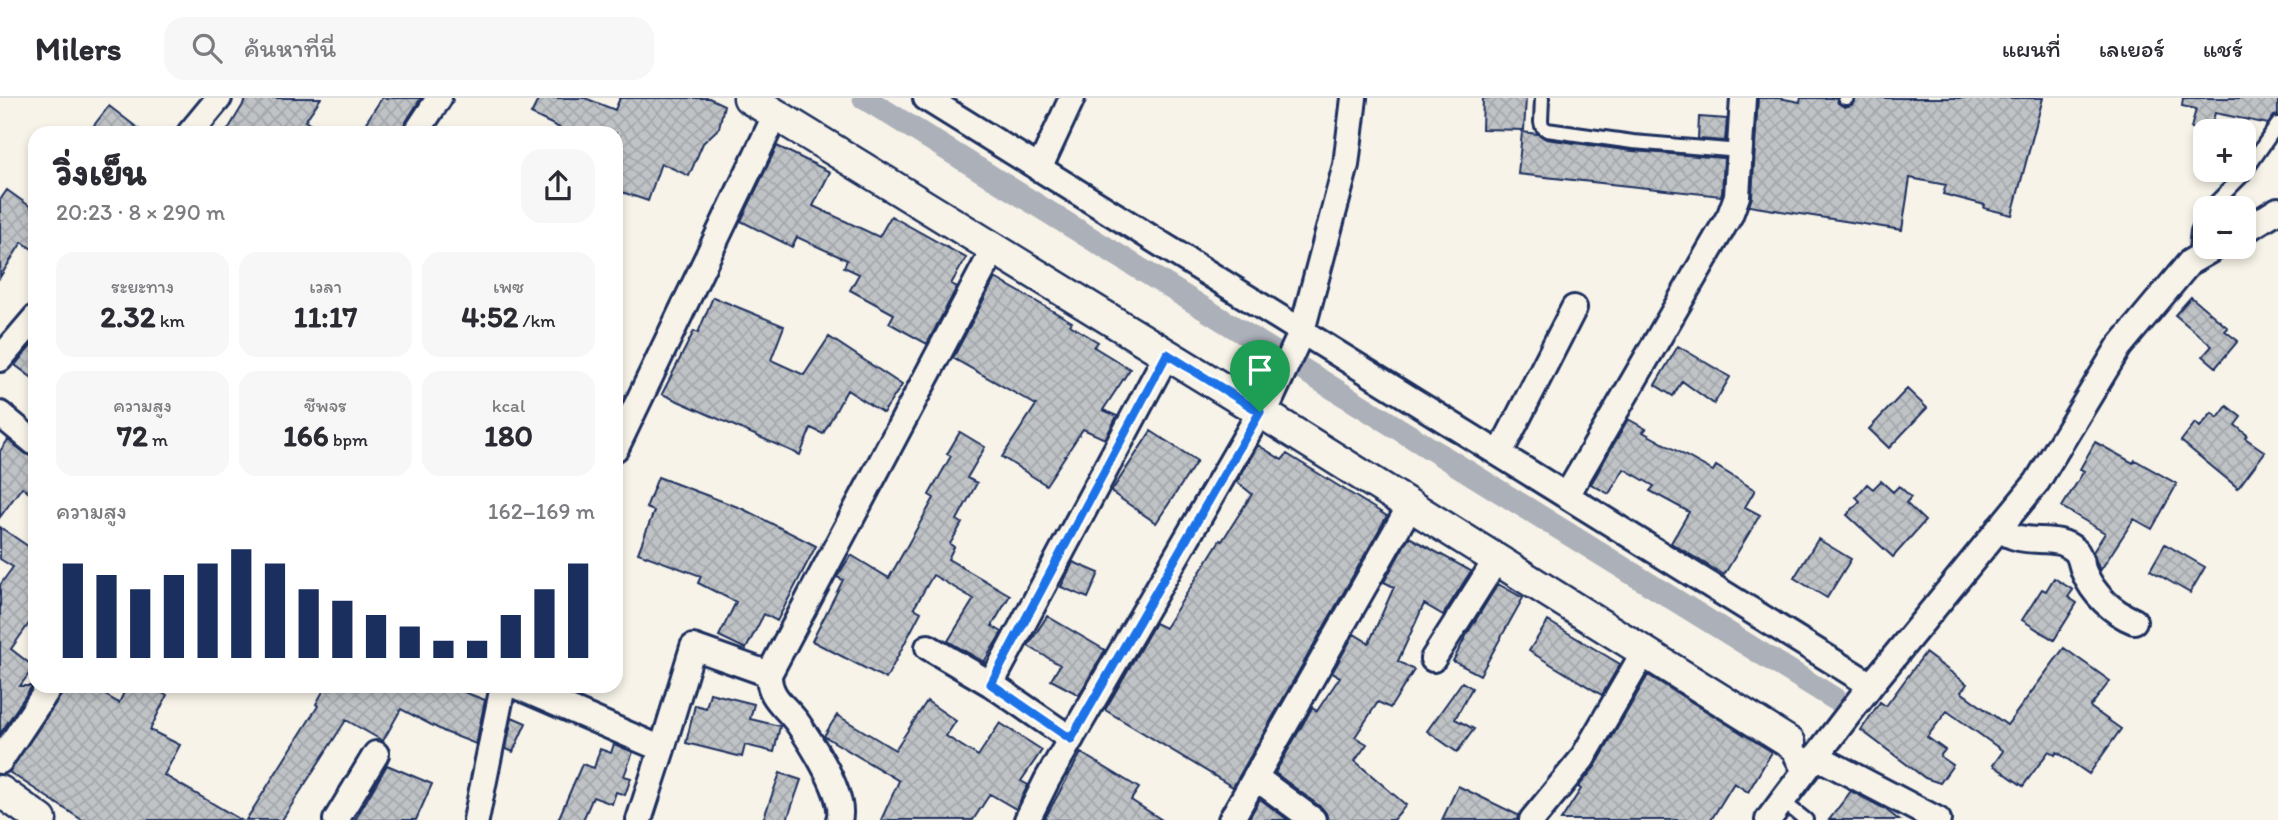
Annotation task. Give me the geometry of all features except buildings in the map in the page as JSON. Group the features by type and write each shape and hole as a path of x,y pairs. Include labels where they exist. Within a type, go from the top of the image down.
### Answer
{"street":[{"path":"196,126 219,98"},
{"path":"421,126 439,98"},
{"path":"749,98 1262,413 1644,652 1803,757 1938,820"},
{"path":"926,98 1871,684"},
{"path":"1039,169 1072,98"},
{"path":"1027,820 1071,739 1262,413 1302,331 1346,165 1354,98"},
{"path":"1567,495 1730,215 1737,196 1743,98"},
{"path":"623,433 776,114"},
{"path":"2256,223 2278,210"},
{"path":"839,820 841,809 831,782 799,725 773,695 769,686 769,674 995,247"},
{"path":"1775,811 1803,757 1871,684 2037,482 2119,347 2195,259"},
{"path":"1500,453 1574,308"},
{"path":"0,359 28,326"},
{"path":"991,684 1167,354"},
{"path":"0,414 28,437"},
{"path":"1231,820 1409,506"},
{"path":"1999,528 2012,537 2052,540 2065,544 2075,551 2088,582 2100,597 2110,608 2134,621"},
{"path":"1433,659 1496,560"},
{"path":"639,820 693,647 769,674"},
{"path":"928,647 991,684 1071,739"},
{"path":"1532,820 1582,759 1644,652"},
{"path":"0,761 45,693"},
{"path":"476,820 502,693"},
{"path":"532,693 662,749"},
{"path":"337,820 376,754"},
{"path":"1255,777 1313,820"},
{"path":"0,791 41,820"}],"lane":[{"path":"1542,98 1542,126 1552,131 1633,142 1740,151"},
{"path":"2222,196 2242,176 2278,124"},
{"path":"1775,811 1806,820"}],"waterway":[{"path":"864,98 1835,699"}],"route":[{"path":"1167,354 1260,412 1071,739 991,684 1167,354"}]}
